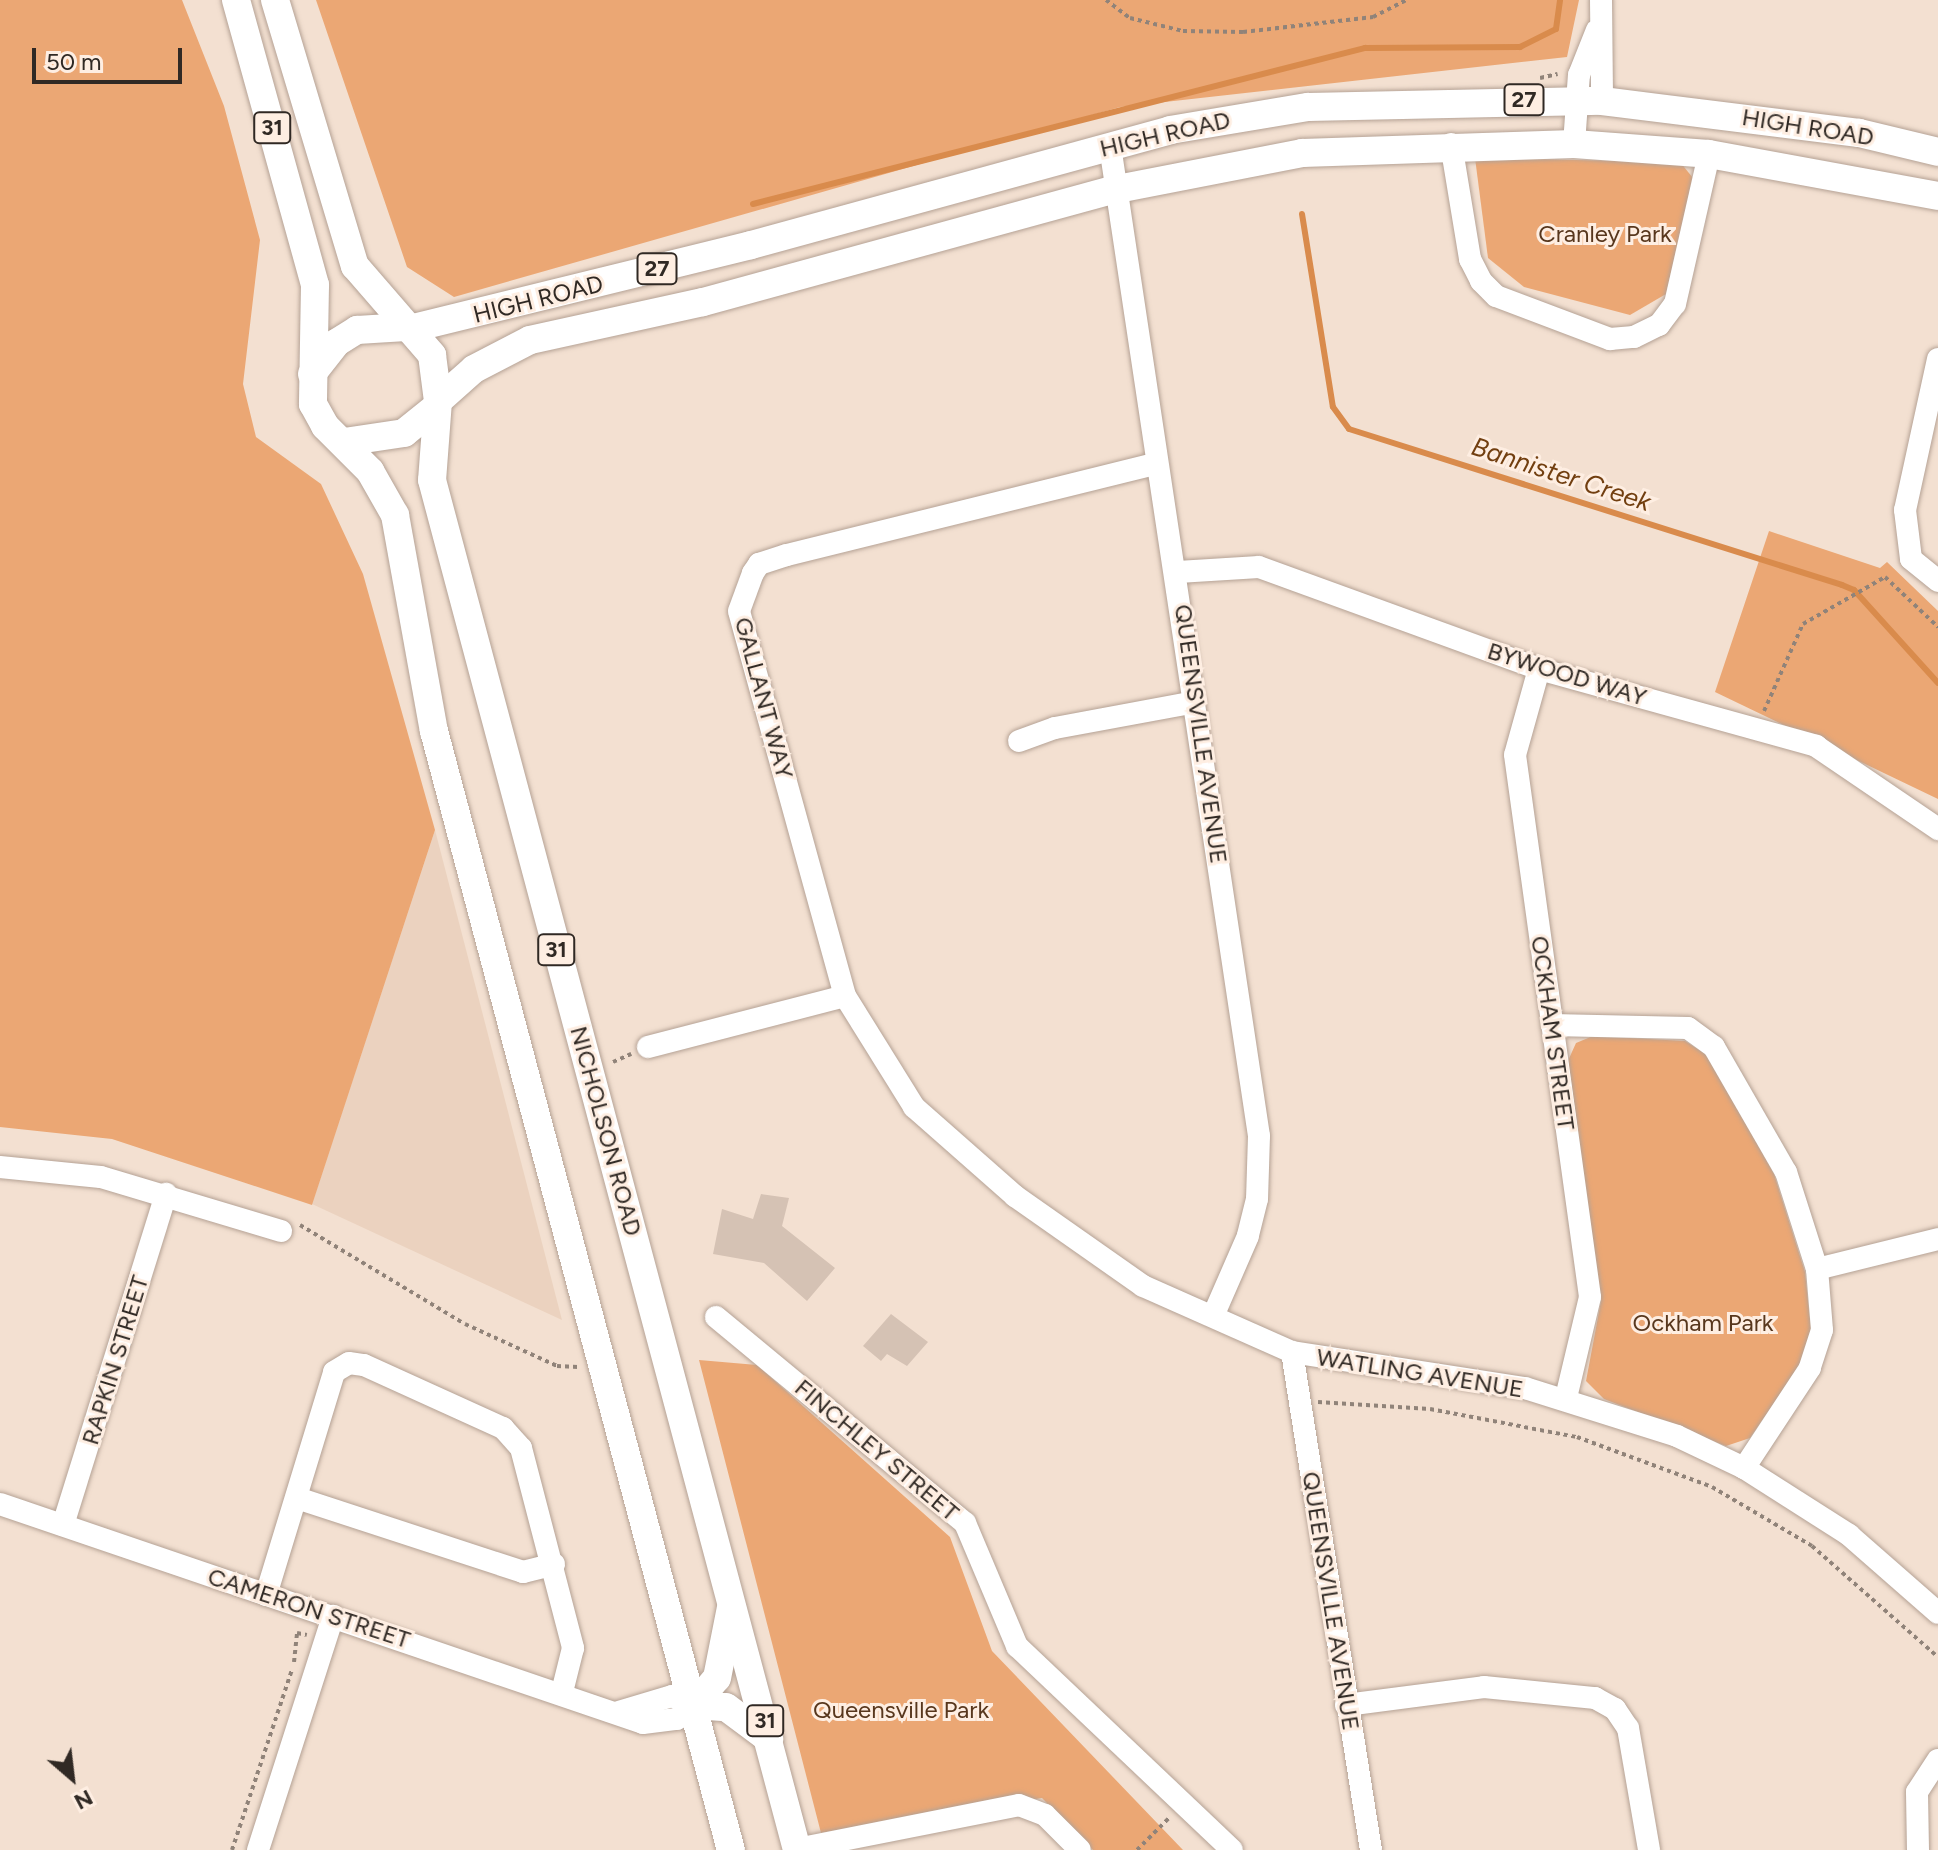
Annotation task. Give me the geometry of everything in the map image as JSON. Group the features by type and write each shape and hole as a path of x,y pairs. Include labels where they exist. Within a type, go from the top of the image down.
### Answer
{"main road":[{"name":"31","path":"236,0 315,285 312,375 317,415 344,442 385,493 403,543 434,731 731,1850"},
{"name":"NICHOLSON ROAD","path":"275,0 344,240 368,286 432,355 436,405 432,480 733,1594 797,1849"},
{"name":"HIGH ROAD","path":"407,328 751,245 1110,146 1308,107 1590,101 1859,133 1938,152"},
{"name":"HIGH ROAD","path":"436,405 474,369 530,340 718,298 1117,189 1302,153 1451,144 1574,144 1709,154 1938,196"},
{"path":"312,375 336,343 357,330 407,328"},
{"path":"344,442 404,433 436,405"},
{"path":"694,1705 717,1678 733,1594"},
{"path":"694,1705 726,1707 769,1739"}],"street":[{"path":"1574,144 1590,101 1579,75 1597,30 1601,0"},
{"path":"1451,144 1470,259 1481,281 1496,296 1610,339 1634,337 1659,325 1675,304 1709,154"},
{"name":"QUEENSVILLE AVENUE","path":"1110,146 1154,464 1178,572 1259,1136 1251,1224 1213,1316"},
{"path":"1938,359 1905,510 1911,559 1938,581"},
{"name":"GALLANT WAY","path":"845,996 739,611 753,573 759,564 787,555 1154,464"},
{"name":"BYWOOD WAY","path":"1178,572 1259,567 1539,669 1816,746 1938,829"},
{"name":"OCKHAM STREET","path":"1539,669 1515,755 1590,1297 1566,1398"},
{"path":"1019,741 1055,728 1195,702"},
{"path":"648,1047 845,996"},
{"name":"WATLING AVENUE","path":"845,996 914,1107 1015,1196 1143,1286 1292,1352 1566,1398 1677,1436 1744,1468 1849,1535 1938,1613"},
{"path":"1552,1025 1651,1023 1688,1028 1714,1047 1786,1172 1817,1269 1822,1330 1810,1368 1744,1468"},
{"path":"0,1167 101,1177 281,1231"},
{"name":"RAPKIN STREET","path":"63,1525 166,1194"},
{"path":"1817,1269 1938,1239"},
{"name":"FINCHLEY STREET","path":"716,1317 965,1523 1017,1646 1232,1850"},
{"name":"QUEENSVILLE AVENUE","path":"1292,1352 1371,1850"},
{"path":"266,1595 300,1499 299,1481 334,1372 349,1363 364,1365 513,1435 554,1564 573,1648 562,1692"},
{"path":"300,1499 523,1572 554,1564"},
{"name":"CAMERON STREET","path":"0,1504 266,1595 329,1626 562,1692 619,1712 672,1696 694,1705"},
{"path":"258,1850 329,1626"},
{"path":"1346,1705 1484,1687 1595,1698 1615,1709 1628,1728 1649,1850"},
{"path":"1918,1850 1917,1792 1938,1760"},
{"path":"797,1849 1019,1805 1045,1815 1080,1850"}],"path":[{"path":"1106,0 1130,18 1183,31 1243,32 1373,17 1406,0"},
{"path":"1764,711 1803,624 1885,577 1938,627"},
{"path":"613,1062 622,1059"},
{"path":"281,1231 296,1222 385,1280 557,1366 602,1360"},
{"path":"1300,1403 1430,1409 1577,1437 1712,1487 1812,1546 1938,1657"},
{"path":"232,1850 296,1658 297,1633 329,1626"},
{"path":"1137,1850 1183,1804"}],"shaded area":[{"path":"435,830 562,1320 312,1204"}],"green space":[{"path":"0,0 182,0 224,106 260,240 243,384 256,437 321,484 363,574 435,830 312,1205 112,1139 0,1127"},
{"path":"316,0 1579,0 1567,57 1120,107 454,297 407,267"},
{"name":"Cranley Park","path":"1475,158 1680,162 1693,178 1666,294 1630,315 1524,287 1488,258"},
{"path":"1769,531 1880,568 1887,562 1938,611 1938,799 1715,692"},
{"name":"Ockham Park","path":"1593,1036 1685,1041 1710,1057 1774,1174 1805,1272 1811,1329 1802,1362 1750,1438 1726,1446 1604,1399 1586,1381 1601,1301 1567,1063 1576,1043"},
{"name":"Queensville Park","path":"699,1360 757,1365 950,1537 992,1651 1183,1850 1093,1850 1042,1798 821,1833"}],"building":[{"path":"761,1194 789,1198 782,1226 835,1268 807,1301 764,1263 713,1254 722,1209 753,1219"},
{"path":"891,1314 928,1342 907,1366 887,1354 881,1361 863,1346"}],"waterway":[{"path":"753,204 1365,48 1520,47 1556,29 1560,0"},
{"name":"Bannister Creek","path":"1302,214 1333,407 1349,429 1854,590 1938,683"}]}
